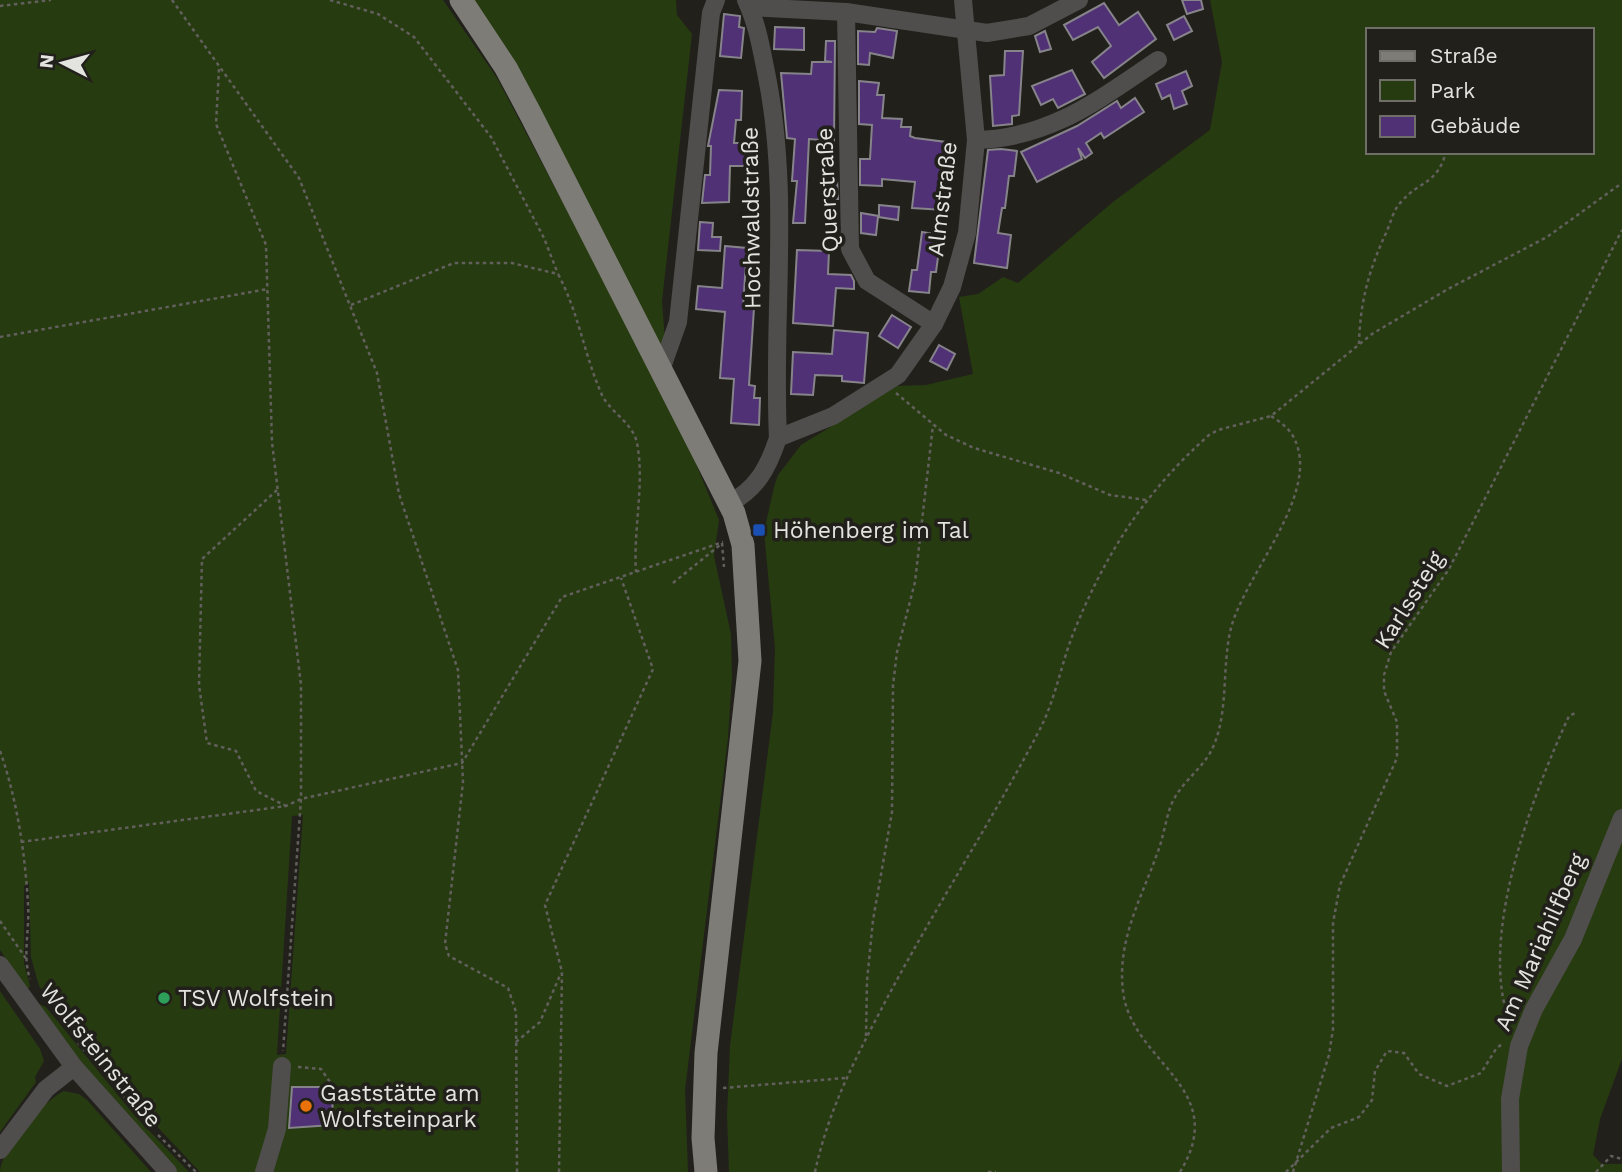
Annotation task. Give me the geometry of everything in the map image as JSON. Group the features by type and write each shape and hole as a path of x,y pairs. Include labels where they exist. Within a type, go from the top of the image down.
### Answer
{"main road":[{"path":"461,0 512,80 661,370 741,535 735,584 750,643 749,680 706,1053 706,1172"}],"street":[{"path":"661,370 678,322 711,13 716,0"},
{"name":"Almstraße","path":"778,438 815,425 886,384 908,363 934,324 952,287 967,233 976,140 963,0"},
{"path":"748,4 846,12 885,9 965,31 987,33 1014,30 1052,16 1079,0"},
{"name":"Hochwaldstraße","path":"748,4 771,95 778,167 778,438"},
{"name":"Querstraße","path":"846,12 850,249 867,281 934,324"},
{"path":"976,140 1012,137 1056,124 1158,60"},
{"path":"728,504 746,494 758,482 778,438"},
{"name":"Am Mariahilfberg","path":"1511,1172 1510,1099 1519,1045 1534,1009 1573,939 1622,818"},
{"name":"Wolfsteinstraße","path":"0,965 74,1067 168,1172"},
{"path":"264,1172 277,1129 282,1066"},
{"path":"0,1150 46,1089 74,1067"}],"path":[{"path":"0,6 51,0"},
{"path":"172,0 299,178 377,373 399,494 458,670 463,782 445,944 449,956 508,988 516,1012 517,1172"},
{"path":"330,0 378,14 414,37 491,137 544,238 573,303 601,392 636,438 639,460 636,572"},
{"path":"219,69 216,124 265,245 272,442 301,685 300,799 282,1066 321,1069 332,1085"},
{"path":"1359,344 1360,311 1368,271 1399,203 1413,190 1431,181 1442,168 1446,154"},
{"path":"815,1172 833,1104 845,1079 911,953 1041,727 1073,635 1109,555 1146,500 1209,435 1217,430 1271,416 1359,344 1448,289 1547,237 1622,183"},
{"name":"Karlssteig","path":"1293,1172 1329,1055 1333,923 1340,885 1397,758 1397,722 1384,691 1384,675 1391,652 1449,569 1622,230"},
{"path":"351,305 454,263 512,263 558,274"},
{"path":"0,337 268,289"},
{"path":"886,384 946,435 974,448 1059,473 1110,495 1146,500"},
{"path":"1180,1172 1194,1136 1192,1106 1180,1081 1157,1057 1133,1024 1125,1004 1123,950 1130,919 1158,853 1170,807 1181,786 1211,751 1221,705 1225,658 1240,601 1290,508 1297,486 1299,451 1294,437 1271,416"},
{"path":"866,1039 867,981 873,920 892,812 893,685 915,582 933,425"},
{"path":"277,490 202,559 199,685 207,743 236,751 256,792 286,806"},
{"path":"21,842 286,806 300,799 462,763 562,597 724,542"},
{"path":"724,542 735,584"},
{"path":"673,583 724,542"},
{"path":"559,1172 562,972 545,905 653,668 621,578"},
{"path":"1504,1004 1501,953 1510,882 1539,781 1569,716 1575,713"},
{"path":"0,751 21,842 29,916 27,960 33,985"},
{"path":"0,921 27,960"},
{"path":"516,1042 540,1022 562,972"},
{"path":"72,1035 149,1125"},
{"path":"1286,1172 1331,1128 1359,1117 1372,1100 1375,1071 1387,1051 1404,1053 1419,1073 1447,1086 1482,1073 1496,1049 1505,1042"},
{"path":"720,1088 845,1079"},
{"path":"124,1097 155,1102"},
{"path":"158,1135 197,1172"},
{"path":"1596,1172 1611,1156 1622,1159"},
{"path":"988,1172 996,1172"}],"green space":[{"path":"0,0 443,0 497,78 655,377 719,520 714,556 731,634 732,677 728,738 685,1090 688,1172 200,1172 116,1083 39,986 31,957 29,883 24,886 24,963 30,986 27,990 0,950","holes":["303,815 286,1054 277,1055 292,816"]},
{"path":"474,0 676,0 677,15 692,34 662,301 665,341 659,345 522,74"},
{"path":"1210,0 1622,0 1622,1059 1600,1119 1593,1155 1602,1164 1622,1164 1622,1172 729,1172 727,1115 730,1046 773,712 775,648 764,532 778,475 801,445 897,386 926,385 973,374 959,297 978,294 1003,277 1018,283 1113,202 1210,130 1222,62"},
{"path":"0,991 40,1049 44,1061 35,1077 36,1082 0,1132"},
{"path":"37,1003 46,1007 135,1116 189,1172 176,1172 83,1067"},
{"path":"64,1091 79,1094 87,1100 151,1172 0,1172 7,1151 24,1127 46,1104"}],"building":[{"path":"1182,0 1201,0 1203,9 1187,14"},
{"path":"1104,3 1119,25 1138,12 1156,39 1104,78 1092,62 1111,46 1098,27 1073,40 1064,25"},
{"path":"724,14 740,16 739,27 744,28 741,58 720,56"},
{"path":"1184,16 1192,31 1174,40 1167,25"},
{"path":"775,27 804,28 804,50 774,49"},
{"path":"877,28 897,31 893,58 870,53 869,65 858,64 858,31 875,32"},
{"path":"1045,31 1051,49 1040,52 1035,36"},
{"path":"826,41 835,41 834,141 809,139 805,223 793,223 797,181 792,181 795,139 787,138 781,73 811,74 812,62 832,62 825,61"},
{"path":"1005,51 1023,51 1019,115 1012,116 1012,124 993,126 990,76 1004,75"},
{"path":"1072,70 1085,94 1058,108 1053,99 1041,105 1032,86"},
{"path":"1186,71 1192,86 1182,91 1187,104 1174,109 1170,95 1162,99 1156,84"},
{"path":"859,81 879,83 877,95 884,95 882,118 902,119 901,127 911,127 910,136 915,138 946,142 944,210 912,208 915,182 882,179 882,186 860,185 860,159 870,159 872,125 859,124"},
{"path":"719,90 742,91 741,120 736,120 734,143 759,143 759,166 730,166 729,202 702,203 705,175 710,175 711,146 708,146"},
{"path":"1135,98 1144,112 1104,138 1101,133 1086,143 1092,153 1085,158 1078,148 1082,159 1037,182 1021,152 1077,126 1117,101 1121,108"},
{"path":"988,150 1017,151 1014,176 1009,176 1005,208 1002,208 998,233 1011,235 1007,268 974,263"},
{"path":"827,178 837,179 838,199 825,199"},
{"path":"879,205 899,207 898,220 878,217 876,235 861,233 861,213 879,216"},
{"path":"700,222 713,223 712,237 721,237 720,251 698,250"},
{"path":"922,232 941,235 936,272 931,272 929,293 909,291 912,270 917,270"},
{"path":"725,246 747,248 743,307 754,308 749,385 755,386 754,398 760,398 759,425 731,423 734,379 720,378 725,312 696,309 698,286 722,288"},
{"path":"797,250 829,251 828,274 851,275 854,281 854,289 836,288 833,326 793,323"},
{"path":"892,315 911,327 898,348 879,336"},
{"path":"834,330 868,333 864,383 842,381 842,376 815,375 813,395 791,394 793,352 832,354"},
{"path":"939,345 955,354 947,370 930,361"},
{"name":"Gaststätte am Wolfsteinpark","path":"292,1087 333,1087 332,1125 289,1128"}],"place":[{"name":"Höhenberg im Tal","path":"759,530"},
{"name":"TSV Wolfstein","path":"164,998"},
{"name":"Gaststätte am Wolfsteinpark","path":"306,1106"}]}
